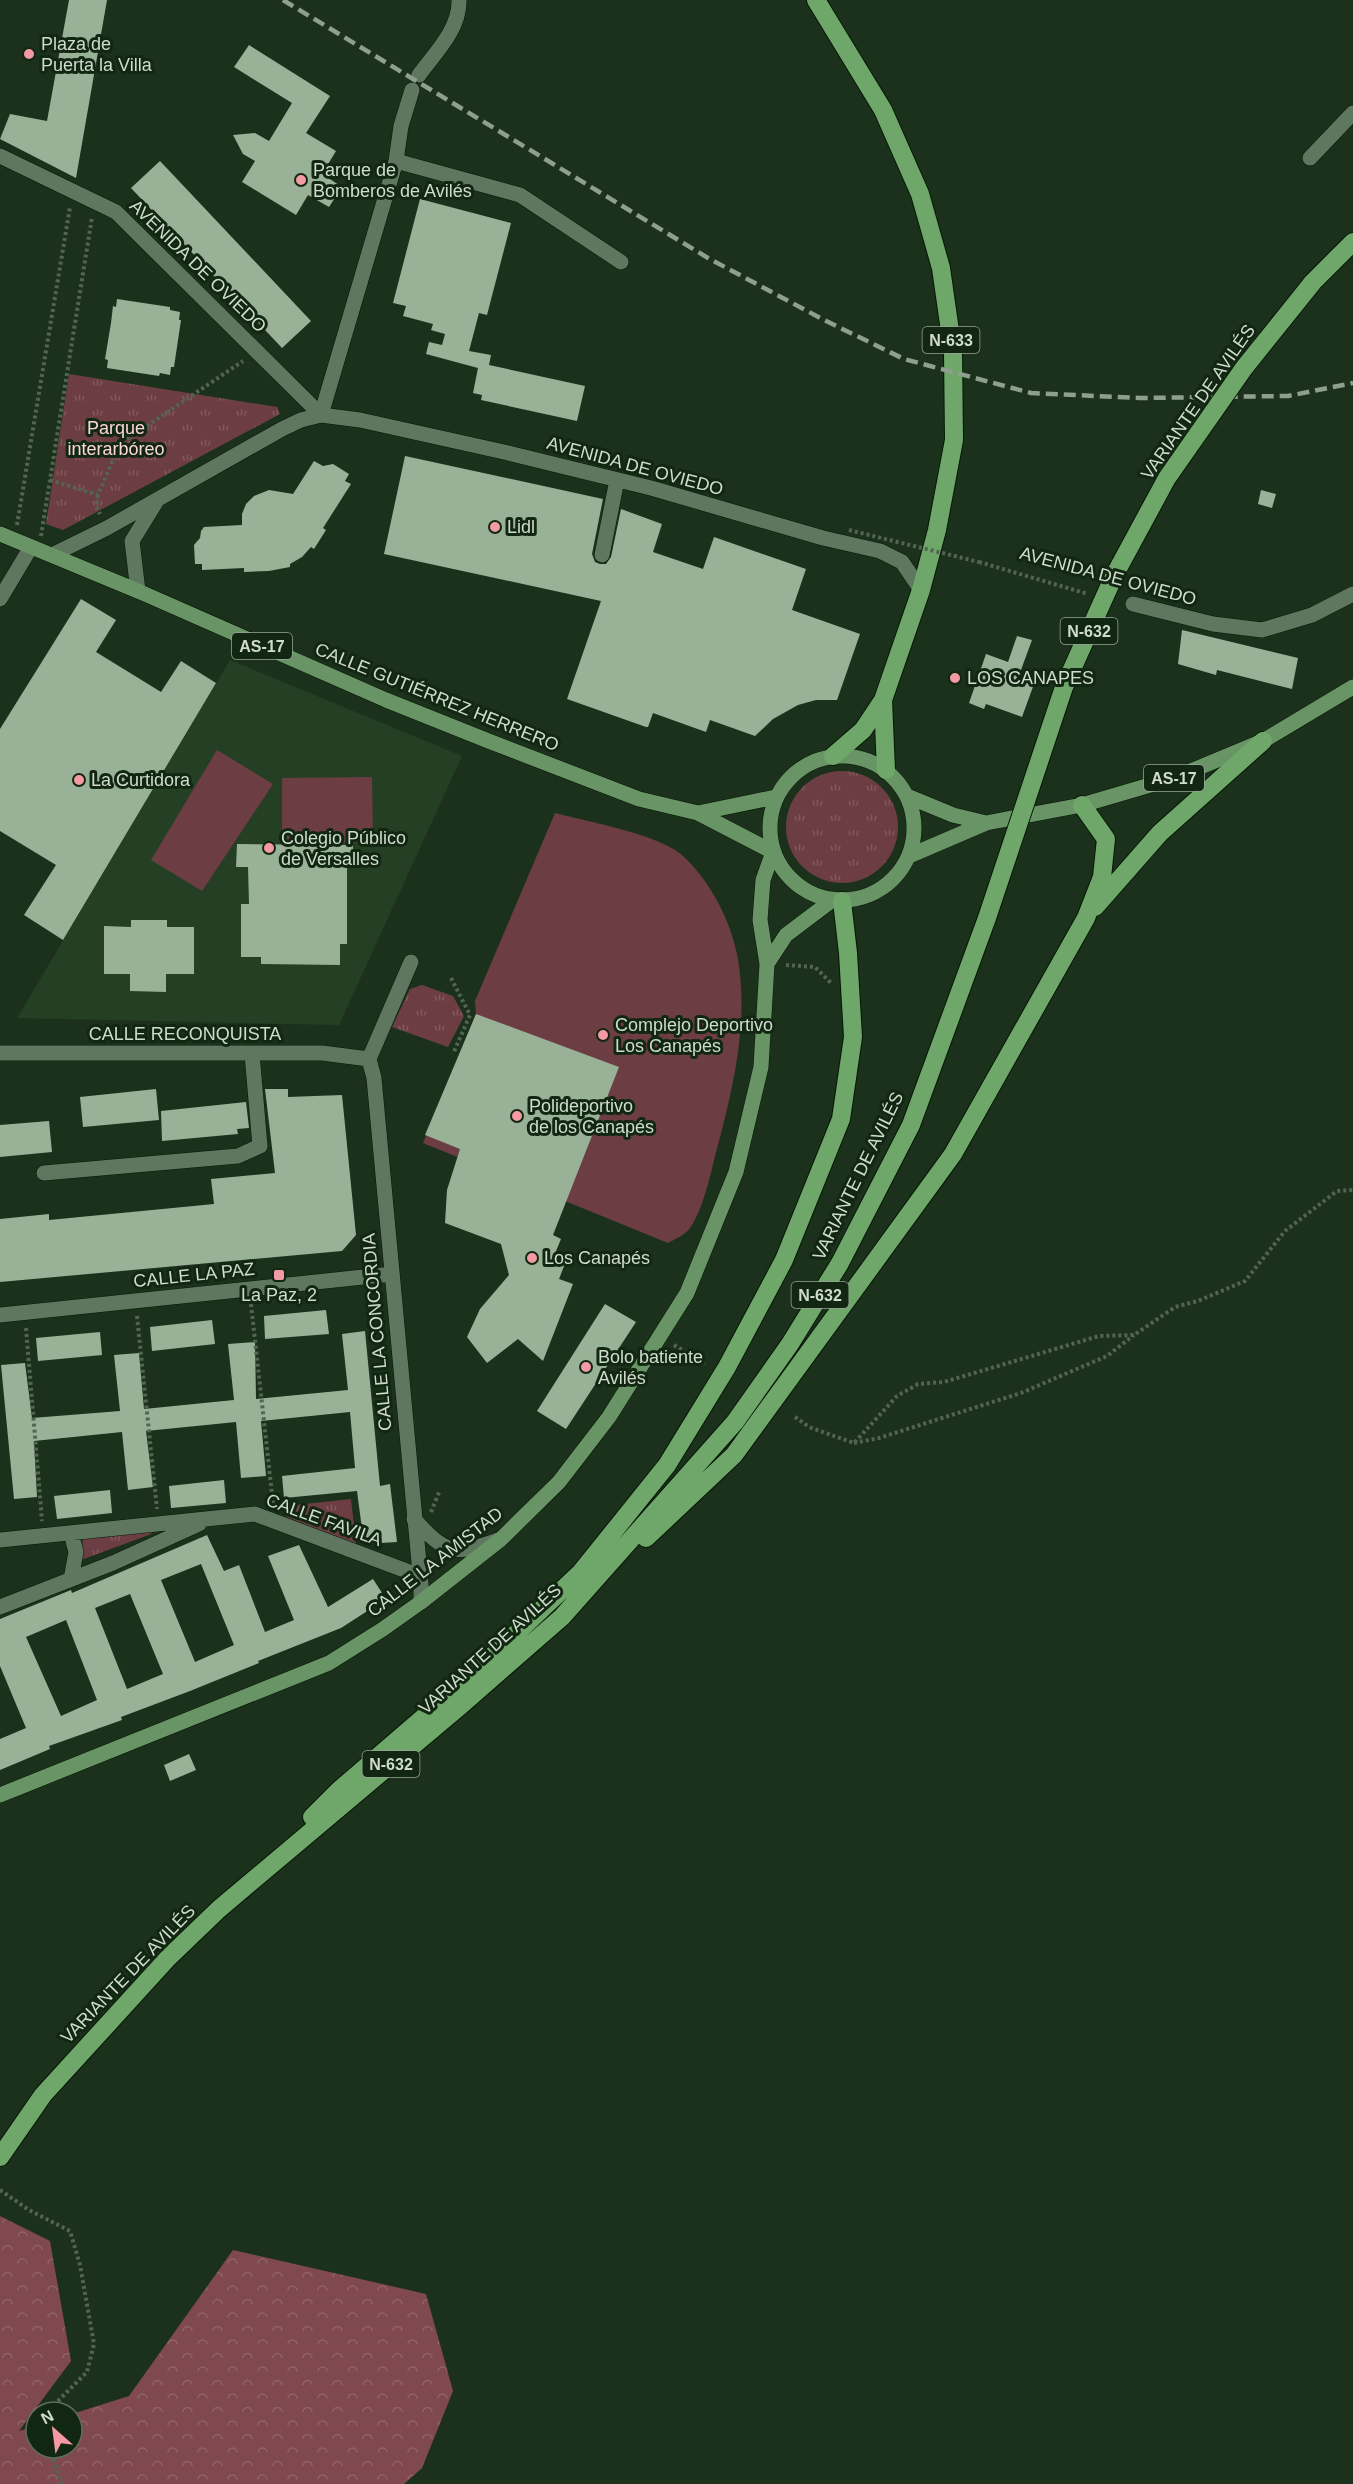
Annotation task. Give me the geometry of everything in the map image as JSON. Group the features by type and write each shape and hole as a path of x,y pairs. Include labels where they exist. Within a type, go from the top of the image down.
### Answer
{"highway":[{"name":"N-633","path":"816,0 883,110 920,194 941,268 953,352 954,440 937,530 921,590 883,700 862,730 833,756"},
{"name":"VARIANTE DE AVILÉS","path":"0,2157 43,2095 168,1958 219,1909 562,1617 735,1422 790,1344 840,1263 911,1125 987,918 1064,687 1114,576 1167,478 1244,368 1312,282 1353,242"},
{"name":"N-633","path":"883,700 886,771"},
{"path":"1086,918 1160,833 1263,741"},
{"path":"562,1617 734,1455 953,1154 1086,918 1102,877 1106,839 1082,806"},
{"path":"219,1909 338,1791 468,1679 581,1572 667,1465 727,1367 784,1260 841,1119 853,1037 848,953 837,901"}],"main road":[{"name":"CALLE GUTIÉRREZ HERRERO","path":"0,534 138,591 386,700 491,742 639,799 698,813"},
{"name":"AS-17","path":"909,856 986,823 1082,806 1174,778 1263,741 1353,687"},
{"name":"AS-17","path":"833,756 864,759 886,771 897,781 907,796 913,814 915,832 909,856 899,873 884,888 871,895 837,901 807,893 788,878 773,852 769,836 769,819 776,797 789,778 807,764 833,756"},
{"name":"AS-17","path":"907,796 954,815 986,823"},
{"name":"AS-17","path":"698,813 776,797"},
{"name":"AS-17","path":"698,813 773,852"},
{"name":"CALLE LA AMISTAD","path":"0,1795 329,1663 421,1602 501,1539 559,1482 609,1417 687,1293 736,1172 761,1067 767,964 760,920 764,880 773,852"},
{"name":"CALLE LA AMISTAD","path":"767,964 786,935 837,901"}],"street":[{"path":"419,75 452,30 459,9 459,0"},
{"path":"321,415 396,161 401,126 412,90"},
{"path":"1310,158 1353,112"},
{"name":"AVENIDA DE OVIEDO","path":"0,156 116,212 321,415"},
{"path":"396,161 520,195 621,262"},
{"name":"AVENIDA DE OVIEDO","path":"41,550 107,528 282,429 301,420 321,415 360,420 617,480 823,538 880,551 902,562 921,590"},
{"path":"602,555 617,480"},
{"name":"AVENIDA DE OVIEDO","path":"138,591 132,541 158,499"},
{"path":"0,599 41,550"},
{"name":"AVENIDA DE OVIEDO","path":"1133,604 1213,624 1263,630 1312,615 1353,594"},
{"path":"369,1059 411,962"},
{"name":"CALLE RECONQUISTA","path":"0,1053 322,1053 369,1059"},
{"path":"44,1173 238,1156 260,1146 252,1054"},
{"name":"CALLE LA CONCORDIA","path":"369,1059 374,1078 421,1602"},
{"name":"CALLE LA PAZ","path":"0,1314 392,1274"},
{"name":"CALLE FAVILA","path":"0,1540 255,1514 420,1576"},
{"name":"CALLE FAVILA","path":"0,1607 212,1518"},
{"path":"414,1519 429,1536 452,1549 470,1550 501,1539"},
{"path":"71,1533 76,1552 71,1579"}],"path":[{"path":"15,540 74,192"},
{"path":"41,550 94,201"},
{"path":"50,480 98,495 120,444 257,352"},
{"name":"AVENIDA DE OVIEDO","path":"849,530 980,562 1099,596"},
{"path":"767,964 815,967 836,987"},
{"path":"451,978 470,1015 453,1054"},
{"path":"795,1417 809,1427 854,1443 879,1438 1021,1393 1107,1356 1175,1307 1198,1301 1245,1281 1286,1231 1337,1191 1353,1190"},
{"path":"249,1289 275,1520"},
{"path":"136,1300 159,1523"},
{"path":"24,1312 43,1536"},
{"path":"854,1443 897,1396 918,1384 944,1382 1099,1336 1134,1335"},
{"path":"661,1337 705,1364"},
{"path":"0,2190 29,2210 70,2231 80,2265 94,2344 87,2372 59,2400"},
{"path":"53,2460 62,2484"}],"shaded area":[{"name":"Colegio Público de Versalles","path":"230,660 462,756 339,1025 17,1018"}],"green space":[{"name":"Parque interarbóreo","path":"69,374 277,407 280,414 63,530 46,524"},
{"path":"217,750 273,784 202,891 151,860"},
{"path":"842,771 864,775 882,787 894,805 898,827 894,849 882,867 864,879 842,883 820,879 802,867 790,849 786,827 790,805 802,787 820,775"},
{"path":"372,777 373,843 282,842 282,778"},
{"name":"Complejo Deportivo Los Canapés","path":"555,813 641,835 673,848 693,866 711,890 725,917 735,945 741,984 740,1035 727,1110 708,1185 698,1214 688,1230 668,1243 423,1143 476,1014 475,1001"},
{"path":"422,985 453,996 464,1016 448,1047 392,1027 410,989"},
{"path":"351,1499 356,1544 286,1517 286,1506"},
{"path":"154,1530 151,1534 81,1560 83,1538"},
{"path":"0,2216 50,2241 71,2361 42,2400 24,2400 24,2424 19,2431 24,2430 24,2460 84,2460 84,2410 129,2396 233,2250 426,2294 453,2391 422,2468 404,2484 0,2484"}],"building":[{"path":"69,0 107,0 76,178 0,139 10,114 47,121"},
{"path":"249,45 330,96 306,133 336,151 322,174 342,187 329,207 308,195 296,215 242,182 255,161 243,154 233,135 255,133 269,141 292,103 234,67"},
{"path":"160,161 311,321 282,348 131,188"},
{"path":"420,199 511,223 487,315 479,313 469,351 491,355 489,365 585,386 577,421 481,400 482,395 473,393 478,368 426,354 429,342 442,345 445,334 431,330 433,324 403,316 406,306 393,303"},
{"path":"117,299 170,307 170,310 180,312 179,320 181,320 174,367 171,367 170,375 160,373 159,376 107,368 108,360 105,359 113,306 116,307"},
{"path":"405,456 603,499 592,554 595,562 600,564 606,564 611,557 621,509 662,524 653,552 703,569 714,537 806,569 792,610 860,634 837,700 816,700 798,705 773,719 755,736 710,720 706,732 653,713 646,727 567,699 601,601 384,554"},
{"path":"314,461 323,466 333,464 349,474 345,481 351,484 323,528 326,530 314,549 311,547 302,557 290,564 290,567 269,571 244,572 244,568 202,570 202,564 195,564 194,545 200,538 204,527 242,525 242,514 246,504 254,496 269,490 293,494"},
{"path":"1261,490 1276,494 1272,508 1258,504"},
{"name":"La Curtidora","path":"81,599 116,620 96,652 161,692 181,661 216,683 63,940 24,915 56,865 0,831 0,729"},
{"path":"1182,630 1298,658 1292,689 1217,670 1216,675 1178,664"},
{"path":"1017,636 1032,640 1018,678 1034,684 1022,717 986,704 984,709 969,703 986,654 1008,662"},
{"path":"237,844 353,845 353,867 347,867 347,944 340,944 340,965 261,964 261,957 241,957 241,904 249,904 248,867 236,867"},
{"path":"131,920 167,920 167,927 194,927 194,974 166,974 166,992 130,991 130,974 104,974 104,926 131,927"},
{"path":"476,1014 619,1067 553,1235 561,1239 554,1256 566,1261 559,1279 573,1284 543,1361 518,1339 487,1363 467,1337 480,1309 509,1275 501,1244 445,1223 447,1190 460,1149 425,1135"},
{"path":"156,1089 159,1120 83,1127 80,1097"},
{"path":"265,1089 288,1089 288,1097 342,1095 356,1235 342,1251 0,1282 0,1219 49,1214 49,1220 214,1204 211,1179 275,1173"},
{"path":"246,1102 249,1128 237,1129 238,1134 162,1141 161,1111"},
{"path":"49,1121 52,1152 0,1157 0,1125"},
{"name":"Bolo batiente Avilés","path":"605,1304 636,1322 566,1429 537,1411"},
{"path":"326,1310 329,1334 265,1339 264,1316"},
{"path":"212,1320 215,1344 152,1351 150,1327"},
{"path":"365,1331 380,1486 390,1484 397,1542 364,1544 357,1491 284,1498 282,1476 355,1468 350,1412 261,1421 266,1476 241,1478 236,1422 146,1431 153,1487 128,1490 122,1432 34,1441 37,1497 14,1499 1,1365 25,1363 32,1418 120,1411 114,1355 139,1353 144,1409 234,1400 228,1344 255,1342 256,1399 348,1390 342,1334"},
{"path":"100,1332 102,1355 38,1361 36,1338"},
{"path":"224,1480 226,1503 171,1508 169,1486"},
{"path":"110,1490 112,1513 57,1519 54,1496"},
{"path":"207,1535 224,1571 239,1565 265,1632 294,1620 268,1556 299,1545 328,1607 373,1579 386,1599 341,1628 121,1717 122,1720 49,1746 50,1749 0,1770 0,1739 26,1728 0,1666 0,1619 71,1590 72,1593","holes":["201,1564 234,1645 195,1662 161,1580","130,1594 163,1674 127,1689 95,1608","66,1620 97,1700 61,1716 26,1637"]},
{"path":"189,1754 196,1770 170,1781 164,1765"}],"railway":[{"path":"283,0 708,258 824,320 904,359 1031,393 1140,398 1288,396 1353,383"}],"place":[{"name":"Plaza de Puerta la Villa","path":"29,54"},
{"name":"Parque de Bomberos de Avilés","path":"301,180"},
{"name":"Lidl","path":"495,527"},
{"name":"LOS CANAPES","path":"955,678"},
{"name":"La Curtidora","path":"79,780"},
{"name":"Colegio Público de Versalles","path":"269,848"},
{"name":"Complejo Deportivo Los Canapés","path":"603,1035"},
{"name":"Polideportivo de los Canapés","path":"517,1116"},
{"name":"Los Canapés","path":"532,1258"},
{"name":"La Paz, 2","path":"279,1275"},
{"name":"Bolo batiente Avilés","path":"586,1367"}]}
